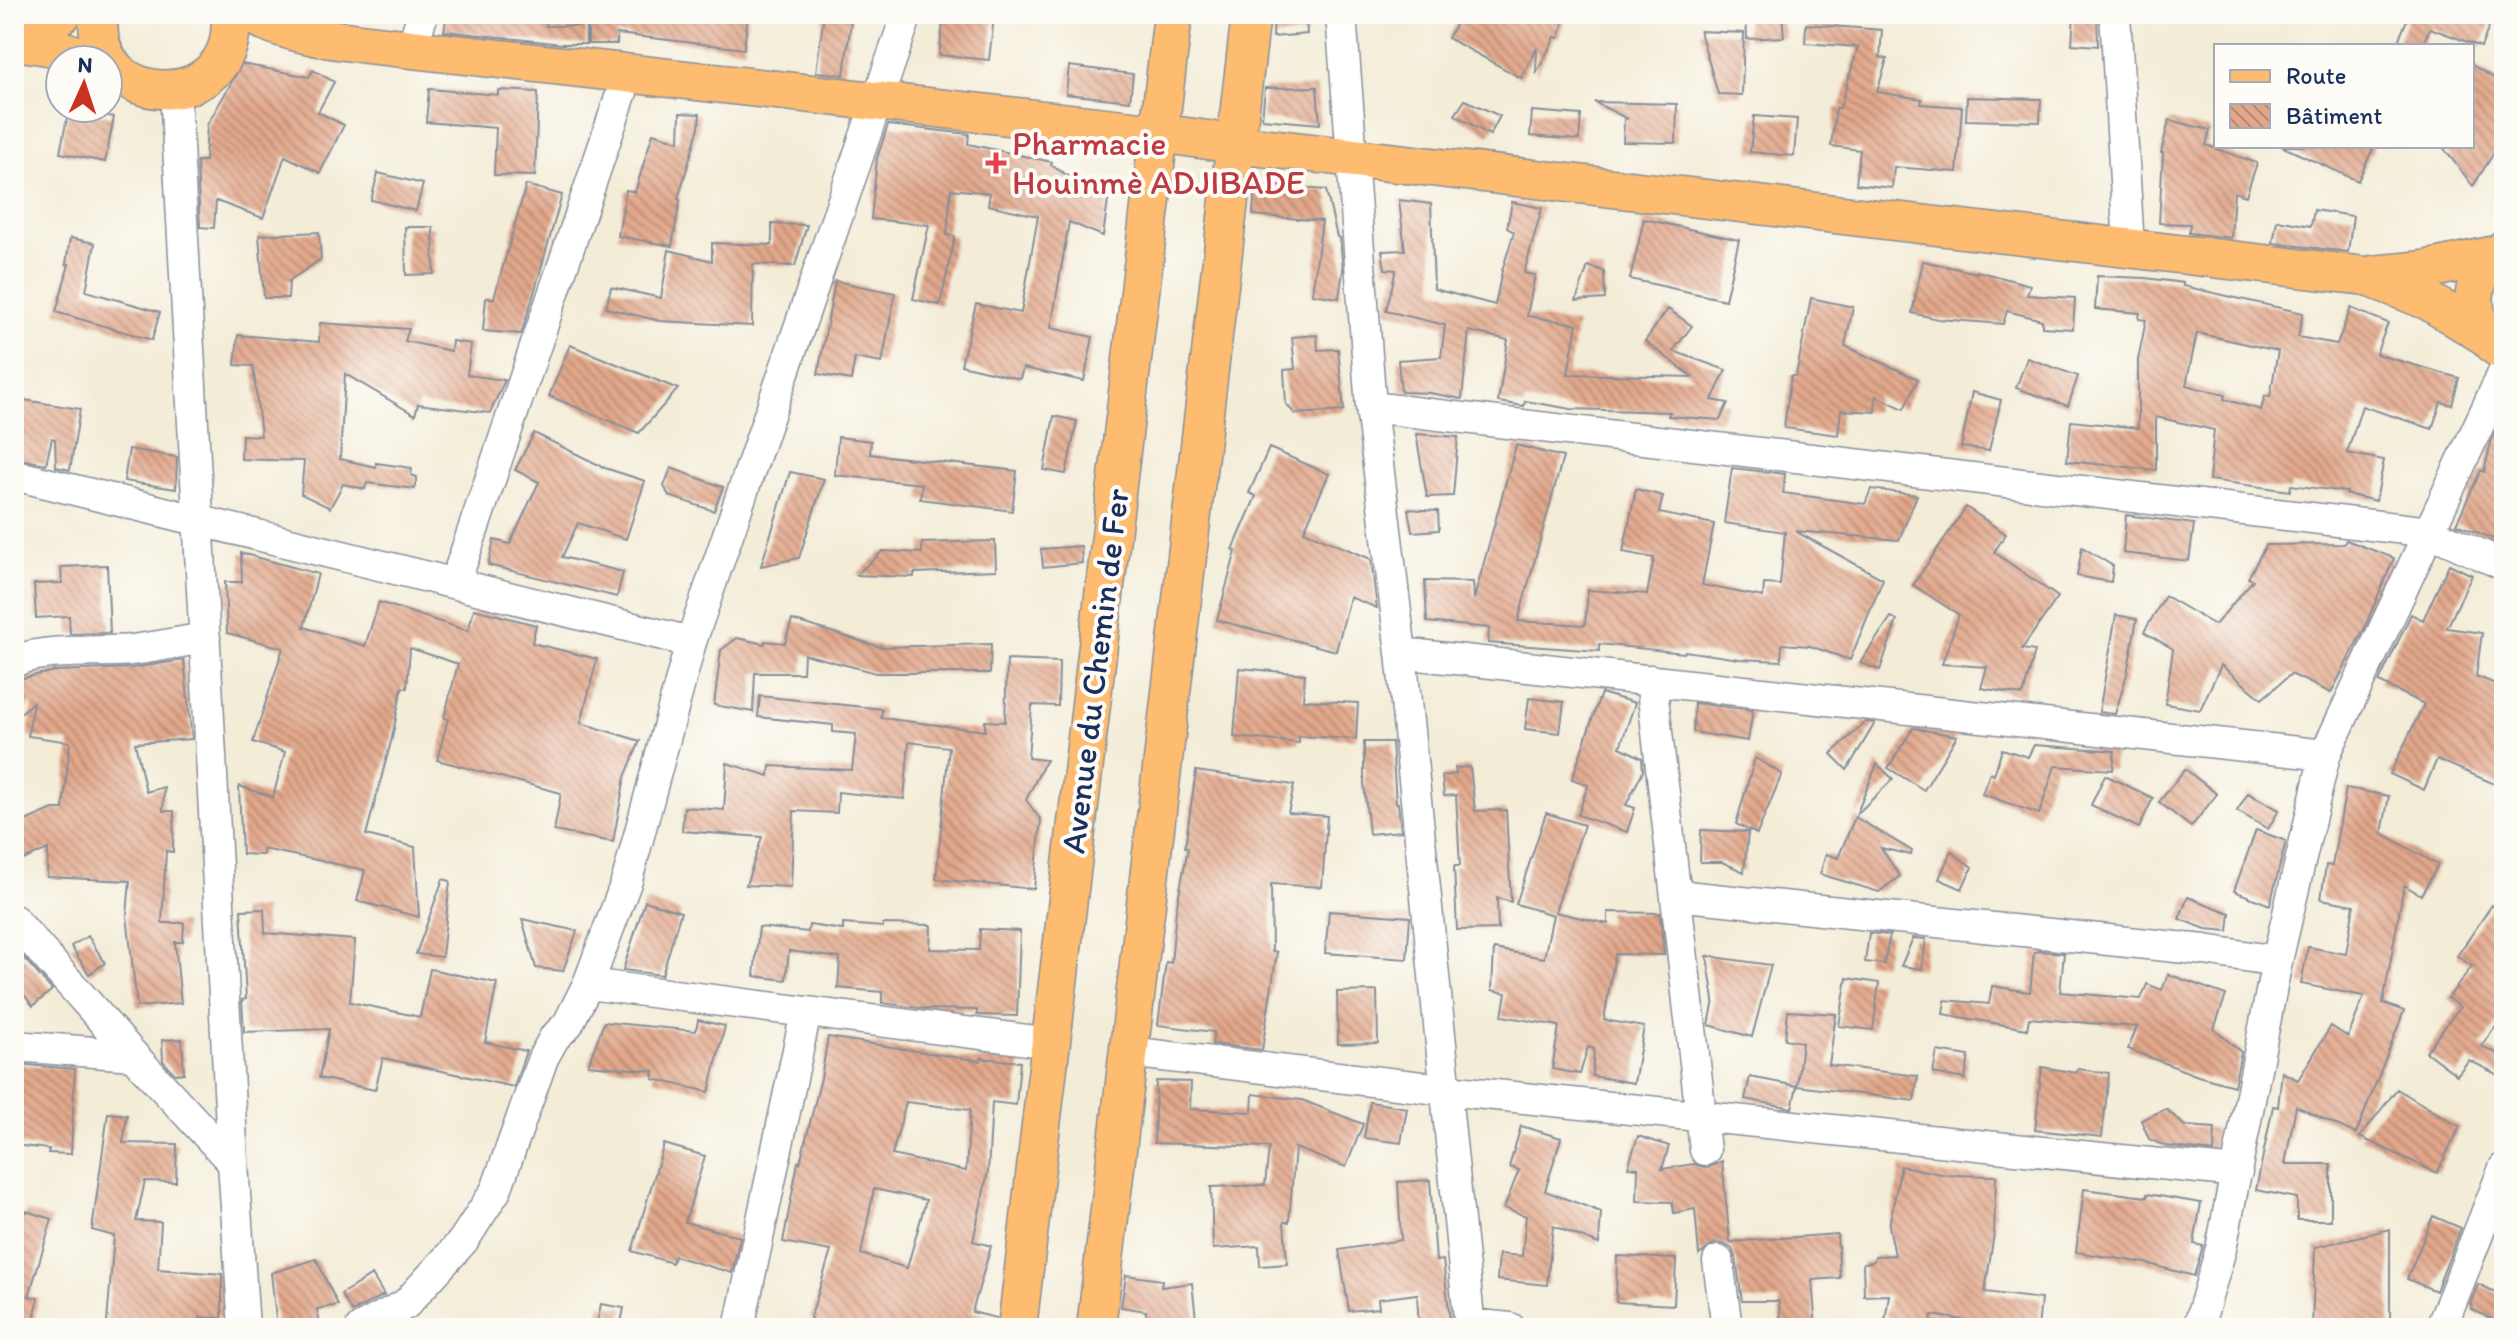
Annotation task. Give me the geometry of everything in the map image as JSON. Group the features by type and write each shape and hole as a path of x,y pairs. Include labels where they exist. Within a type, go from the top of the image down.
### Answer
{"main road":[{"path":"14,31 62,14"},
{"path":"99,14 101,44"},
{"path":"124,77 142,87 164,91 202,79 221,59 229,39 230,14"},
{"path":"252,14 276,25 335,39"},
{"name":"Avenue du Chemin de Fer","path":"1017,1328 1173,14"},
{"path":"1096,1328 1251,14"},
{"path":"221,59 271,46 417,31 628,74 1159,133 1729,203 2366,276 2424,270 2500,252"},
{"path":"14,41 44,45"},
{"path":"2494,344 2475,315 2474,293 2481,272 2500,252"},
{"path":"2366,276 2429,301 2494,344"}],"street":[{"path":"361,1328 406,1304 463,1241 496,1190 543,1058 554,1038 568,1024 588,984 627,880 691,642 907,14"},
{"path":"1341,14 1371,407 1401,653 1470,1326 1510,1328"},
{"path":"2115,14 2129,247"},
{"path":"455,583 628,74"},
{"path":"175,90 244,1328"},
{"path":"2198,1328 2221,1249 2277,961 2325,755 2504,371"},
{"path":"1371,407 2430,532 2504,565"},
{"path":"14,475 691,642"},
{"path":"14,662 40,654 131,650 205,638"},
{"path":"1401,653 2325,755"},
{"path":"1651,680 1705,1150"},
{"path":"1676,895 2205,950 2277,961"},
{"path":"14,920 233,1163"},
{"path":"588,984 1051,1043"},
{"path":"739,1328 806,1012"},
{"path":"14,1046 133,1055"},
{"path":"1129,1052 1447,1090 2237,1172"},
{"path":"2441,1328 2504,1168"},
{"path":"1718,1261 1727,1328"}],"building":[{"path":"447,14 548,14 546,26 586,26 586,44 444,31"},
{"path":"588,14 748,14 744,49 617,34 617,44 588,44"},
{"path":"824,14 852,14 844,75 816,72"},
{"path":"944,14 994,16 989,60 939,55"},
{"path":"1274,14 1292,14 1306,19 1307,34 1273,37"},
{"path":"1461,14 1566,14 1559,38 1555,37 1536,74 1537,48 1521,78 1448,38"},
{"path":"1746,14 1782,14 1784,37 1747,39"},
{"path":"2074,14 2097,14 2098,46 2072,44"},
{"path":"2397,14 2494,14 2481,47 2430,28 2423,44 2397,44 2407,20"},
{"path":"1806,24 1882,30 1880,57 1887,59 1877,92 1922,99 1921,104 1962,107 1957,172 1894,167 1892,188 1856,184 1860,150 1831,146 1836,108 1840,108 1858,47 1805,43"},
{"path":"1700,31 1744,33 1742,95 1718,94"},
{"path":"242,64 309,77 313,70 334,82 318,112 344,125 320,173 285,156 263,218 216,201 214,228 200,227 197,161 205,161 207,125"},
{"path":"1069,66 1133,74 1130,101 1066,94"},
{"path":"2474,66 2504,84 2504,137 2473,186 2444,148 2474,148"},
{"path":"1317,87 1320,124 1262,119 1265,88"},
{"path":"429,89 498,95 498,90 538,92 535,176 494,175 496,128 426,122"},
{"path":"1967,97 2041,99 2040,122 1966,120"},
{"path":"1465,100 1500,116 1490,135 1455,115"},
{"path":"1594,102 1677,104 1676,143 1623,142 1624,118 1628,119"},
{"path":"1532,111 1581,115 1579,140 1530,136"},
{"path":"680,113 700,114 678,199 672,246 618,236 626,190 635,192 653,133 679,141"},
{"path":"1754,116 1797,119 1794,156 1750,152"},
{"path":"2169,120 2210,130 2206,145 2257,163 2246,196 2234,192 2231,238 2189,233 2190,224 2159,223 2161,153"},
{"path":"66,124 113,124 105,162 60,153"},
{"path":"888,125 969,134 968,144 1052,162 1051,165 1108,201 1103,236 1069,222 1051,328 1093,337 1084,381 1023,368 1020,379 961,365 976,304 1021,313 1038,216 988,205 990,193 951,189 947,235 955,236 940,305 913,299 929,225 871,219 877,158"},
{"path":"2285,148 2373,148 2358,181"},
{"path":"378,173 423,184 416,211 371,200"},
{"path":"1255,184 1326,190 1337,237 1340,238 1343,270 1339,298 1312,294 1322,221 1253,215"},
{"path":"526,185 562,195 532,300 521,334 483,331 486,298 494,298"},
{"path":"1399,200 1431,204 1434,289 1495,305 1514,232 1507,228 1512,202 1542,208 1524,273 1535,275 1527,316 1577,324 1568,374 1693,377 1645,341 1668,309 1692,326 1673,351 1726,370 1712,400 1728,403 1720,420 1668,416 1670,412 1571,409 1525,401 1524,406 1498,402 1508,340 1469,331 1462,399 1401,392 1398,360 1441,357 1445,325 1386,311 1396,270 1385,269 1382,251 1405,250"},
{"path":"2314,210 2353,216 2348,252 2273,243 2277,220 2311,226"},
{"path":"1644,219 1739,240 1725,300 1630,279"},
{"path":"772,224 807,225 795,266 753,264 752,326 660,321 606,308 611,287 661,298 669,250 712,261 712,243 772,245"},
{"path":"405,227 433,227 434,274 406,275"},
{"path":"319,232 321,259 289,281 288,298 264,298 259,235"},
{"path":"70,238 95,243 86,291 160,312 152,340 56,312 69,264 66,264"},
{"path":"1923,261 2030,285 2027,295 2075,298 2073,329 2042,327 2042,320 2007,311 2003,324 1938,319 1912,313"},
{"path":"1588,266 1604,271 1605,299 1576,301"},
{"path":"2097,276 2183,283 2183,286 2303,313 2298,337 2337,344 2351,308 2388,323 2376,354 2459,378 2452,405 2441,402 2432,429 2362,406 2347,453 2384,460 2376,501 2347,492 2291,485 2290,491 2209,480 2214,430 2156,417 2156,470 2067,461 2071,421 2138,428 2138,360 2146,320 2139,319 2140,313 2095,309","holes":["2197,333 2278,351 2270,397 2265,396 2261,410 2224,399 2225,395 2186,385"]},
{"path":"835,281 895,293 882,363 855,358 851,380 818,374"},
{"path":"1811,298 1853,307 1845,346 1918,379 1904,409 1876,396 1875,412 1841,410 1838,435 1784,428 1791,376 1796,376"},
{"path":"320,323 409,329 405,341 451,351 452,341 471,344 467,375 505,380 490,413 418,404 415,415 345,374 340,459 376,467 376,463 412,468 411,475 417,477 415,489 367,483 365,489 343,484 330,508 301,494 304,461 241,459 242,435 261,436 253,366 235,365 238,335 319,342"},
{"path":"1317,335 1318,350 1338,349 1344,411 1295,414 1286,404 1284,370 1295,369 1292,337"},
{"path":"570,345 678,389 639,433 549,396"},
{"path":"2027,358 2078,376 2068,406 2016,388"},
{"path":"1972,392 2001,400 1989,451 1961,447"},
{"path":"24,400 80,409 70,470 56,467 55,439 52,438 46,464 14,458"},
{"path":"1054,416 1077,421 1066,474 1044,470"},
{"path":"2502,418 2504,485 2495,509 2504,513 2504,543 2456,524 2481,470 2484,472 2491,442"},
{"path":"534,433 605,468 645,481 626,539 578,523 562,557 623,572 617,597 488,565 494,540 510,544 539,482 515,470"},
{"path":"1416,434 1458,437 1453,496 1427,497"},
{"path":"838,437 871,441 870,454 1017,471 1012,511 920,499 922,484 835,475"},
{"path":"1516,445 1563,457 1518,621 1585,625 1588,590 1647,594 1654,558 1623,552 1636,489 1663,496 1659,513 1714,524 1702,585 1763,597 1764,584 1780,585 1785,532 1724,523 1732,468 1785,474 1783,493 1865,504 1871,489 1917,495 1899,540 1795,531 1883,579 1850,660 1810,646 1782,644 1781,661 1599,644 1599,651 1488,643 1489,628 1427,622 1425,581 1473,582 1474,599"},
{"path":"1269,448 1329,474 1304,531 1371,559 1377,608 1350,597 1336,651 1217,620 1236,551 1233,550 1256,496 1249,493"},
{"path":"129,449 177,457 176,489 124,481"},
{"path":"671,468 723,487 714,511 669,496 664,486"},
{"path":"790,472 824,479 799,558 761,566"},
{"path":"1966,507 2006,534 1994,552 2058,597 2022,649 2035,651 2023,695 1981,688 1987,667 1942,664 1959,615 1913,585"},
{"path":"1408,509 1438,511 1439,530 1412,532"},
{"path":"2126,515 2194,524 2189,561 2123,553"},
{"path":"2346,540 2394,558 2364,629 2331,693 2291,674 2262,699 2221,665 2200,710 2165,704 2173,649 2144,632 2165,596 2215,625 2253,580 2248,578 2266,545 2344,544"},
{"path":"995,541 996,570 914,573 914,577 856,575 883,551 922,553 922,543"},
{"path":"1081,546 1082,563 1043,567 1041,549"},
{"path":"2082,547 2113,566 2111,582 2077,576"},
{"path":"241,553 318,574 304,627 365,646 379,602 468,631 474,609 536,625 532,643 597,659 581,723 640,741 625,777 613,842 554,831 561,793 437,760 458,664 410,648 407,688 402,687 366,835 415,847 419,917 357,901 365,870 263,849 263,855 242,854 239,786 273,797 285,752 253,742 283,648 227,633 225,582 242,582"},
{"path":"2449,564 2472,575 2447,628 2482,633 2476,676 2498,685 2495,693 2504,700 2504,788 2437,759 2424,790 2390,774 2424,704 2379,682 2411,614 2423,620"},
{"path":"107,565 110,633 70,634 69,616 36,618 34,584 62,583 61,567"},
{"path":"2116,615 2137,619 2127,674 2115,714 2099,712"},
{"path":"1891,617 1897,620 1880,670 1860,663"},
{"path":"792,620 880,647 991,644 990,673 876,673 804,654 803,673 755,673 753,712 714,705 721,650 737,638 765,644 765,641 785,643"},
{"path":"184,660 192,739 135,743 146,792 164,787 163,811 174,811 173,852 166,851 162,923 184,923 183,942 175,942 181,1003 137,1007 127,915 130,881 47,877 48,849 14,864 14,826 53,809 63,809 70,742 28,736 33,702 14,719 14,680 55,671 132,668"},
{"path":"1007,660 1059,662 1058,706 1032,705 1028,758 1046,760 1026,800 1041,820 1034,889 936,879 949,747 909,742 904,799 838,792 837,813 794,811 791,887 746,885 762,837 682,831 684,807 724,810 727,763 769,776 770,766 852,770 856,734 833,732 833,725 758,717 760,696 882,709 881,718 985,731 985,721 1005,722"},
{"path":"1239,668 1305,674 1303,700 1358,703 1356,739 1299,736 1299,743 1234,737"},
{"path":"1601,693 1635,703 1620,747 1642,758 1643,771 1626,805 1635,808 1627,832 1578,815 1588,785 1572,779"},
{"path":"1529,698 1564,702 1560,733 1525,729"},
{"path":"1694,703 1753,710 1748,741 1693,732"},
{"path":"1865,722 1875,723 1847,770 1831,754"},
{"path":"1913,728 1957,736 1924,790 1888,768"},
{"path":"1364,742 1392,742 1401,831 1369,834"},
{"path":"2034,745 2115,751 2113,770 2055,766 2039,814 1982,794 1990,773 1994,775 2002,749 2028,757"},
{"path":"1755,758 1782,774 1757,834 1736,824"},
{"path":"1877,764 1893,779 1856,815"},
{"path":"1470,767 1475,811 1506,810 1511,902 1497,898 1498,929 1457,930 1454,866 1460,866 1456,795 1444,796 1442,776 1456,774 1455,768"},
{"path":"2185,769 2217,794 2191,827 2159,802"},
{"path":"1196,771 1294,785 1288,813 1327,816 1322,887 1271,884 1272,951 1277,952 1262,1050 1212,1044 1214,1032 1158,1025 1166,962 1171,963"},
{"path":"2105,775 2153,798 2139,828 2091,805"},
{"path":"2346,788 2389,796 2382,833 2438,865 2421,895 2404,885 2383,1003 2404,1011 2356,1134 2296,1106 2285,1164 2331,1164 2331,1220 2297,1220 2297,1198 2256,1190 2273,1106 2278,1107 2282,1072 2298,1080 2331,1026 2348,1037 2364,996 2301,984 2308,947 2346,954 2354,905 2321,899 2326,865 2332,866"},
{"path":"2248,793 2279,810 2268,829 2237,811"},
{"path":"1546,813 1584,825 1555,912 1608,924 1608,912 1660,913 1664,955 1615,954 1604,1020 1644,1027 1634,1083 1592,1076 1594,1049 1588,1047 1580,1074 1552,1069 1559,1026 1502,1016 1506,993 1492,990 1494,949 1544,958 1553,915 1516,904"},
{"path":"1855,817 1912,851 1911,855 1881,848 1900,876 1879,892 1820,874 1826,854 1838,858"},
{"path":"1701,830 1748,832 1744,872 1722,862 1700,862"},
{"path":"2256,830 2286,841 2270,905 2234,891"},
{"path":"1951,851 1972,867 1962,889 1939,879"},
{"path":"443,879 450,881 442,957 416,954"},
{"path":"2188,897 2230,913 2228,931 2206,929 2179,919"},
{"path":"645,901 681,912 662,975 623,970"},
{"path":"2492,905 2504,914 2504,1016 2481,1046 2504,1057 2504,1078 2469,1060 2457,1075 2426,1052 2460,1007 2448,998 2472,966 2457,956"},
{"path":"264,909 265,933 355,940 350,1002 420,1017 430,969 497,983 485,1042 526,1051 514,1087 383,1058 375,1090 319,1078 329,1029 244,1032 242,1000 246,999 241,910"},
{"path":"1329,911 1410,917 1407,959 1325,953"},
{"path":"522,919 577,931 563,971 536,968"},
{"path":"843,924 883,927 883,924 931,925 930,949 979,950 980,929 1020,931 1017,1016 977,1015 977,1010 926,1009 882,1003 882,992 838,988 840,958 789,951 786,980 754,976 759,927 808,932 809,925 843,930"},
{"path":"1869,933 1890,935 1884,964 1865,962"},
{"path":"88,936 105,963 89,974 71,946"},
{"path":"1913,938 1926,939 1922,969 1901,966"},
{"path":"2034,952 2064,953 2060,992 2141,999 2147,984 2162,990 2168,974 2226,995 2214,1029 2241,1052 2234,1086 2198,1076 2128,1049 2137,1027 2029,1018 2027,1029 1943,1014 1945,1000 1989,1004 1992,986 2030,992"},
{"path":"1707,956 1771,965 1752,1037 1709,1025 1714,1000"},
{"path":"23,957 52,990 33,1006 14,982 14,965"},
{"path":"1847,978 1879,983 1873,1030 1839,1026"},
{"path":"1377,991 1378,1043 1338,1044 1337,992"},
{"path":"1788,1011 1836,1014 1829,1065 1918,1076 1914,1101 1797,1086 1802,1042 1785,1039"},
{"path":"698,1020 725,1026 709,1092 653,1079 654,1071 588,1065 604,1022 696,1031"},
{"path":"828,1037 980,1061 981,1058 1020,1062 1016,1105 992,1102 988,1172 973,1241 991,1246 972,1312 996,1318 995,1328 827,1328 828,1325 810,1319 831,1251 783,1242 798,1162 821,1078","holes":["906,1102 970,1110 966,1171 892,1155","874,1189 926,1200 907,1268 861,1254"]},
{"path":"182,1039 184,1073 175,1074 163,1061 162,1040"},
{"path":"1937,1051 1969,1056 1965,1079 1933,1073"},
{"path":"15,1064 75,1069 71,1154 48,1153 49,1149 14,1145"},
{"path":"2042,1067 2076,1073 2078,1069 2109,1073 2102,1137 2035,1130"},
{"path":"1750,1077 1797,1086 1792,1108 1745,1099"},
{"path":"1156,1081 1191,1082 1190,1109 1252,1112 1253,1094 1302,1100 1363,1124 1346,1167 1295,1148 1289,1222 1284,1222 1287,1264 1260,1266 1259,1246 1213,1249 1211,1187 1265,1185 1269,1147 1154,1143"},
{"path":"2397,1089 2460,1127 2437,1173 2360,1137"},
{"path":"1370,1102 1407,1108 1401,1143 1364,1138"},
{"path":"2166,1109 2185,1126 2215,1128 2214,1152 2165,1146 2149,1139 2141,1120"},
{"path":"108,1113 127,1115 123,1143 177,1144 176,1182 145,1181 136,1221 161,1222 158,1269 222,1274 222,1318 200,1317 200,1328 107,1323 114,1236 92,1230"},
{"path":"1521,1126 1561,1138 1545,1191 1601,1212 1599,1244 1553,1226 1547,1285 1497,1280 1499,1254 1522,1256 1526,1216 1504,1208 1519,1170 1509,1167"},
{"path":"1638,1136 1669,1146 1662,1169 1694,1164 1708,1168 1722,1161 1730,1242 1837,1234 1840,1278 1812,1280 1816,1328 1781,1328 1779,1301 1742,1301 1732,1249 1715,1243 1699,1255 1695,1209 1674,1213 1672,1202 1637,1201 1638,1168 1628,1167"},
{"path":"664,1144 705,1156 685,1222 740,1237 732,1273 674,1256 672,1263 632,1251"},
{"path":"1901,1166 1947,1175 1996,1176 1994,1234 1985,1292 2041,1299 2038,1328 2013,1328 1932,1315 1930,1328 1885,1321 1889,1295 1864,1296 1863,1263 1873,1262 1875,1256 1895,1255 1889,1226"},
{"path":"1430,1180 1436,1261 1443,1260 1451,1328 1419,1328 1417,1294 1378,1299 1379,1308 1349,1311 1339,1250 1401,1240 1398,1182"},
{"path":"2084,1189 2147,1197 2147,1194 2201,1203 2194,1244 2203,1246 2194,1276 2145,1263 2076,1252"},
{"path":"26,1211 52,1219 29,1296 38,1298 33,1328 14,1328 14,1239 18,1240"},
{"path":"2433,1216 2461,1228 2436,1291 2407,1279"},
{"path":"2390,1229 2390,1328 2312,1328 2315,1247"},
{"path":"1617,1256 1676,1259 1674,1305 1616,1302"},
{"path":"316,1259 338,1305 317,1309 320,1325 277,1328 271,1273"},
{"path":"372,1275 384,1295 352,1312 341,1294"},
{"path":"1126,1275 1162,1280 1161,1287 1192,1283 1197,1328 1147,1328 1146,1311 1121,1307"},
{"path":"2478,1284 2504,1296 2504,1309 2498,1322 2471,1309"},
{"path":"601,1304 624,1308 620,1328 596,1328"}],"place":[{"name":"Pharmacie Houinmè ADJIBADE","path":"996,163"}]}
